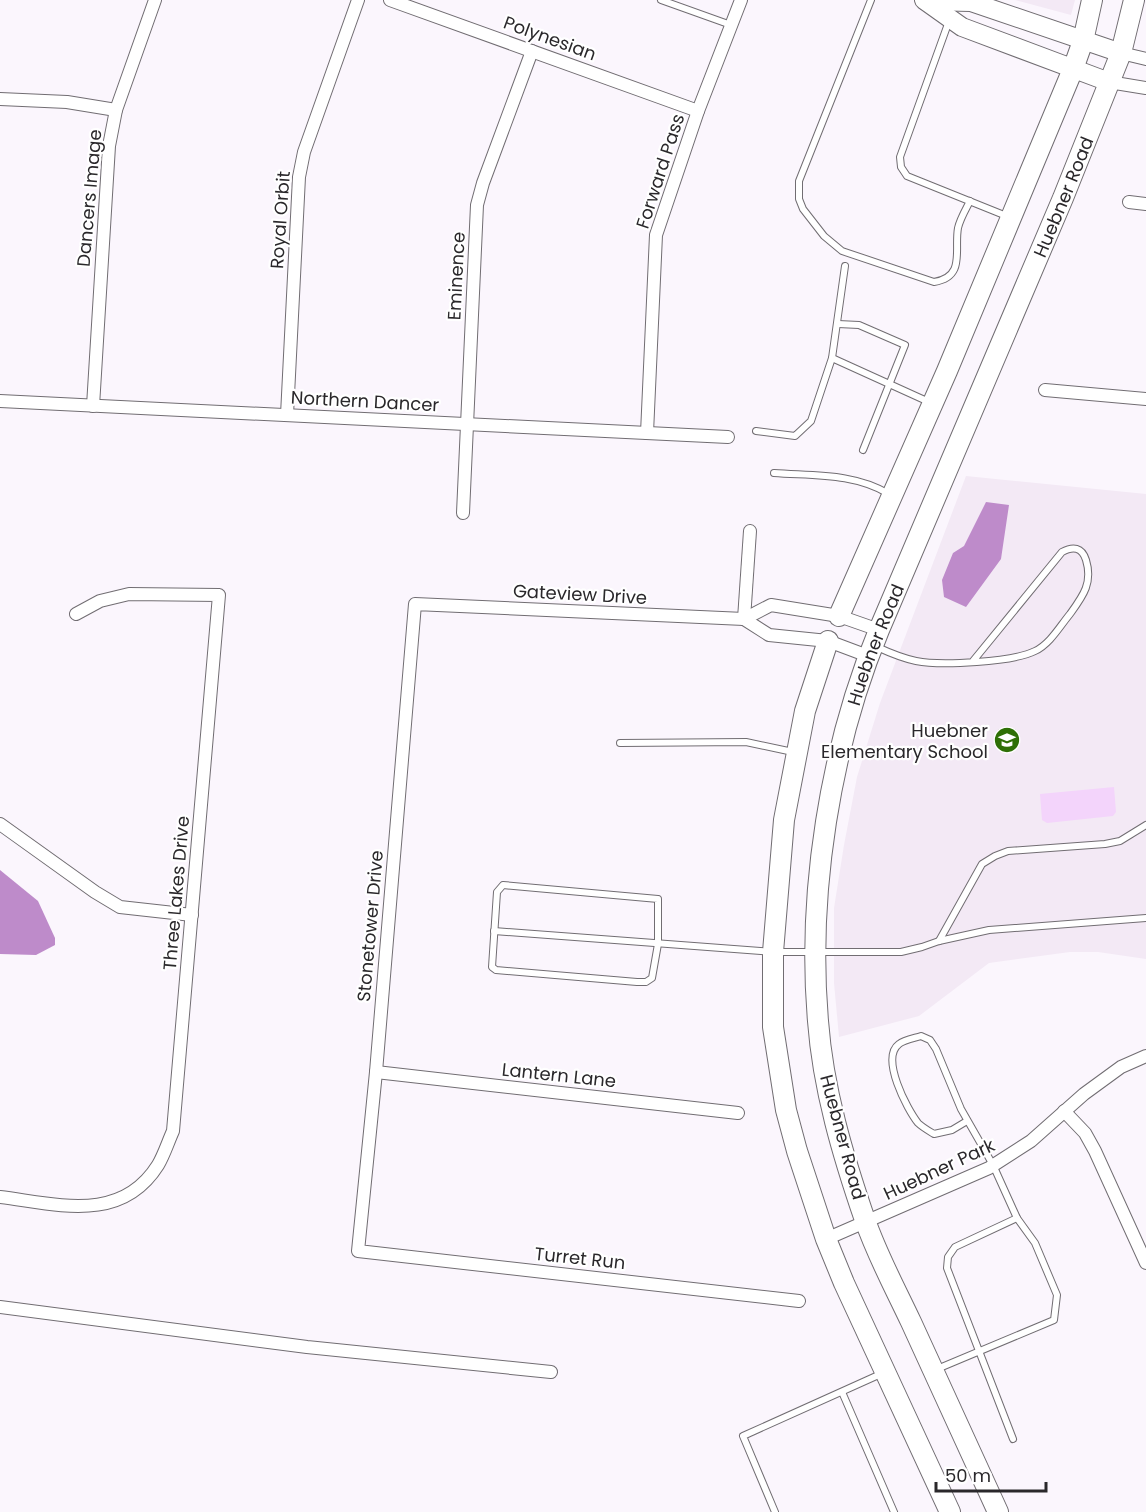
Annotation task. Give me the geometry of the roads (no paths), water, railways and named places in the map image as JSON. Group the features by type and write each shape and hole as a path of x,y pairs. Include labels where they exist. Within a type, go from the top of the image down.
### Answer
{"main road":[{"path":"839,616 893,496 1073,69 1083,41 1092,0"},
{"name":"Huebner Road","path":"996,1511 866,1222 830,1101 818,1022 816,953 819,882 827,814 840,749 857,686 1058,209 1121,53 1134,0"},
{"path":"828,641 805,711 784,820 773,952 773,1027 786,1110 826,1239 844,1283 950,1512"}],"street":[{"name":"Dancers Image","path":"93,406 109,146 116,110 155,0"},
{"name":"Royal Orbit","path":"287,415 299,177 304,152 358,0"},
{"name":"Polynesian","path":"390,0 698,111"},
{"name":"Forward Pass","path":"647,433 656,235 698,111 741,0"},
{"path":"925,0 953,9 971,2 1083,41 1146,59"},
{"path":"953,9 962,27 1109,82 1146,88"},
{"name":"Eminence","path":"463,513 477,205 532,51"},
{"path":"0,99 67,102 116,110"},
{"path":"1129,202 1146,204"},
{"path":"1045,390 1146,399"},
{"name":"Northern Dancer","path":"0,402 728,437"},
{"path":"744,619 750,531"},
{"name":"Three Lakes Drive","path":"0,1197 82,1207 107,1204 133,1192 145,1182 159,1165 173,1131 219,595 129,594 100,601 76,614"},
{"name":"Gateview Drive","path":"415,604 744,619 769,635 874,643"},
{"name":"Stonetower Drive","path":"358,1251 376,1072 415,604"},
{"path":"744,619 771,605 839,616 874,643"},
{"path":"828,641 839,616"},
{"path":"0,824 95,892 120,907 192,915"},
{"name":"Huebner Park","path":"826,1239 993,1165 1031,1141 1064,1111 1120,1067 1146,1056"},
{"name":"Lantern Lane","path":"376,1072 738,1113"},
{"path":"1064,1111 1085,1133 1095,1151 1146,1263"},
{"name":"Turret Run","path":"358,1251 799,1301"},
{"path":"0,1307 319,1348 551,1372"}],"lane":[{"path":"661,0 731,25"},
{"path":"871,0 799,181 799,200 803,209 818,229 842,251 934,282 948,277 954,270 958,261 958,226 970,201"},
{"path":"953,9 900,157 902,167 907,176 1010,217"},
{"path":"756,430 795,436 811,421 832,358 845,266"},
{"path":"838,324 859,325 905,345 863,450"},
{"path":"832,358 932,404"},
{"path":"774,473 856,479 874,485 893,496"},
{"path":"874,643 895,655 933,663 973,661 1018,658 1037,651 1053,635 1085,593 1089,581 1084,554 1077,548 1070,548 1062,552 973,661"},
{"path":"620,743 746,742 796,752"},
{"path":"939,941 982,864 995,856 1008,852 1105,844 1119,841 1146,825"},
{"path":"503,885 658,899 657,944 652,978 646,982 496,970 492,967 497,892 503,885"},
{"path":"494,932 773,952 901,952 989,930 1146,918"},
{"path":"933,1370 1054,1320 1057,1295 1035,1244 1017,1218 993,1165 967,1121 930,1040 921,1035 899,1044 893,1052 898,1088 919,1124 934,1134 952,1130 967,1121"},
{"path":"1013,1440 947,1268 948,1257 955,1247 1017,1218"},
{"path":"775,1512 743,1436 885,1372"},
{"path":"842,1392 894,1512"}],"place":[{"name":"Huebner Elementary School","path":"1007,740"}]}
